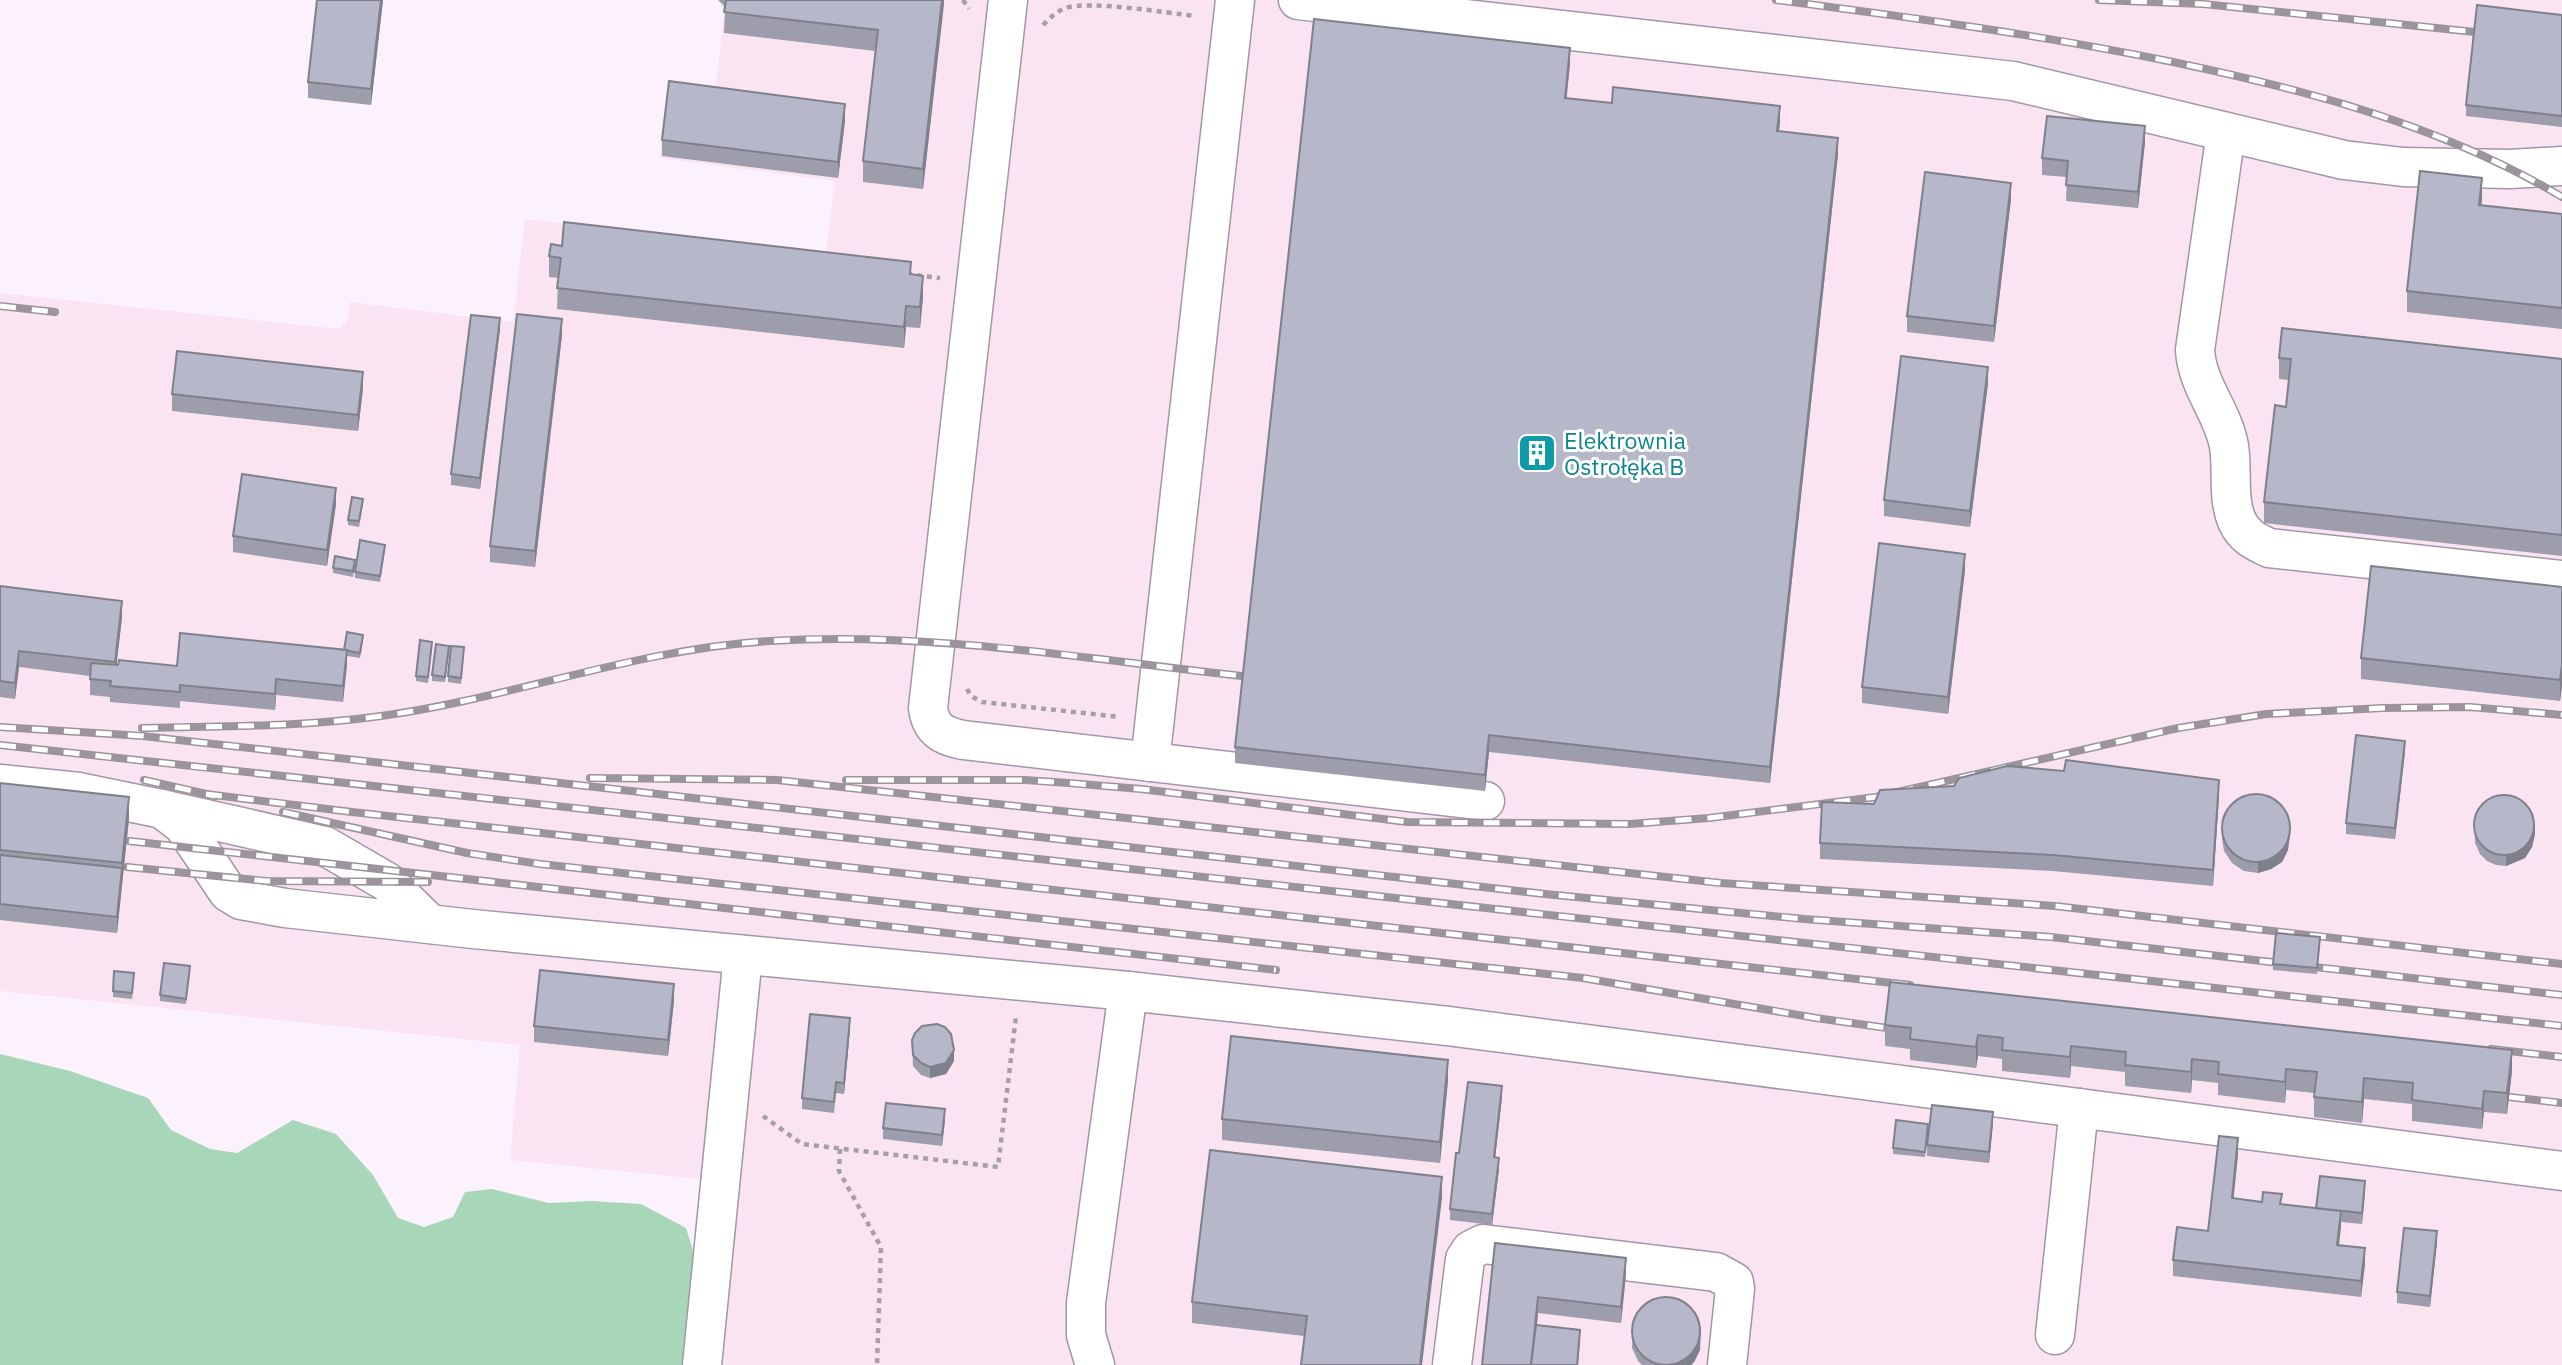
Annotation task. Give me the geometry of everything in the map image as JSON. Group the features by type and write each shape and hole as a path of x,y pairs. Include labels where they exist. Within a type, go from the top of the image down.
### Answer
{"lane":[{"path":"1008,0 928,708 930,720 937,730 948,737 963,740 1485,801"},
{"path":"1298,0 2013,81 2344,160 2403,167 2510,169 2562,166"},
{"path":"1150,762 1234,10"},
{"path":"2226,132 2194,350 2196,367 2222,423 2229,446 2232,503 2246,536 2269,548 2562,580"},
{"path":"0,783 79,792 325,846 387,881 430,925"},
{"path":"162,809 183,825 228,892 241,900 285,908 430,925 1128,990 1448,1026 2562,1171"},
{"path":"702,1365 743,955"},
{"path":"1095,1365 1086,1335 1086,1303 1128,990"},
{"path":"2055,1335 2079,1108"},
{"path":"1452,1365 1465,1259 1471,1250 1483,1244 1716,1272 1728,1277 1734,1282 1735,1289 1727,1365"}],"path":[{"path":"1039,30 1051,16 1066,8 1092,5 1234,10"},
{"path":"901,273 942,278"},
{"path":"963,683 971,696 982,702 1155,721"},
{"path":"729,1092 802,1144 998,1167 1020,981"},
{"path":"841,1149 839,1171 881,1247 877,1365"}],"shaded area":[{"path":"726,0 2562,0 2562,1365 689,1365 710,1180 510,1160 520,1045 0,991 0,293 340,329 348,319 350,302 513,322 525,219 561,223 571,232 825,260 835,181 660,158 666,95 714,101"}],"green space":[{"path":"0,1054 70,1071 148,1098 171,1130 210,1149 237,1153 293,1120 336,1134 373,1175 398,1218 424,1227 453,1217 465,1192 492,1189 549,1203 590,1201 641,1204 686,1228 696,1260 686,1365 0,1365"}],"building":[{"path":"317,0 381,0 371,89 308,82"},
{"path":"726,0 942,0 923,169 863,161 878,30 724,12"},
{"path":"2477,5 2562,15 2562,116 2466,105"},
{"name":"Elektrownia Ostrołęka B","path":"1314,19 1570,48 1565,98 1612,103 1613,87 1780,106 1777,131 1838,138 1770,767 1489,735 1485,775 1235,747"},
{"path":"669,81 845,104 838,162 662,140"},
{"path":"2047,116 2145,126 2138,192 2066,185 2068,161 2042,158"},
{"path":"2420,171 2482,178 2479,205 2562,214 2562,308 2407,291"},
{"path":"1925,172 2011,183 1994,326 1907,316"},
{"path":"564,222 911,262 910,274 923,276 920,307 906,306 904,327 557,288 561,258 549,256 551,244 562,246"},
{"path":"517,314 562,319 535,551 490,546"},
{"path":"471,315 500,318 480,478 451,474"},
{"path":"2282,328 2562,359 2562,535 2264,502 2275,405 2286,407 2291,359 2279,358"},
{"path":"177,351 363,372 358,415 172,394"},
{"path":"1901,356 1988,367 1970,511 1884,500"},
{"path":"242,474 336,488 327,550 233,536"},
{"path":"352,497 363,499 359,521 348,520"},
{"path":"360,540 385,545 380,576 355,572"},
{"path":"1879,543 1965,554 1948,697 1862,687"},
{"path":"335,556 355,560 353,571 333,568"},
{"path":"2371,566 2562,587 2560,680 2361,658"},
{"path":"0,586 122,601 115,662 19,651 15,683 0,681"},
{"path":"347,632 363,635 360,653 344,650"},
{"path":"180,633 347,650 343,686 276,679 275,694 180,685 180,692 110,686 111,681 90,679 91,663 118,665 119,660 177,666"},
{"path":"420,640 432,642 428,677 416,676"},
{"path":"436,644 449,646 445,677 432,675"},
{"path":"451,646 464,647 461,678 448,676"},
{"path":"2356,735 2405,741 2395,828 2346,823"},
{"path":"2066,760 2219,780 2213,870 2053,855 1820,843 1822,802 1874,804 1880,790 1954,786 1959,778 2007,766 2064,771"},
{"path":"0,783 129,797 122,863 0,850"},
{"path":"2256,794 2269,797 2280,804 2287,815 2290,828 2287,841 2280,852 2269,859 2256,862 2243,859 2232,852 2225,841 2222,828 2225,815 2232,804 2243,797"},
{"path":"2504,795 2521,800 2529,808 2534,825 2529,842 2521,850 2504,855 2487,850 2479,842 2474,825 2479,808 2487,800"},
{"path":"0,855 122,868 117,917 0,904"},
{"path":"2276,933 2320,937 2317,968 2273,964"},
{"path":"164,963 190,966 186,999 160,995"},
{"path":"540,970 674,984 668,1040 534,1026"},
{"path":"114,971 134,973 132,993 113,991"},
{"path":"1890,982 2512,1050 2507,1093 2484,1091 2482,1109 2412,1100 2413,1083 2364,1078 2362,1102 2314,1097 2317,1072 2286,1069 2285,1082 2218,1074 2219,1062 2192,1059 2191,1072 2125,1065 2126,1052 2071,1046 2070,1057 2002,1050 2003,1038 1978,1035 1976,1047 1910,1039 1911,1028 1885,1025"},
{"path":"810,1014 850,1018 844,1083 836,1082 834,1102 802,1098"},
{"path":"937,1024 945,1027 951,1034 954,1050 946,1063 930,1067 913,1055 912,1040 922,1026"},
{"path":"1231,1036 1448,1060 1440,1142 1222,1119"},
{"path":"1468,1082 1502,1086 1494,1157 1499,1158 1492,1214 1450,1209"},
{"path":"886,1103 945,1109 942,1135 883,1128"},
{"path":"1932,1105 1993,1112 1989,1152 1927,1145"},
{"path":"1896,1120 1928,1124 1925,1152 1893,1148"},
{"path":"2219,1136 2238,1138 2232,1198 2262,1202 2263,1192 2282,1194 2280,1204 2341,1211 2337,1245 2365,1248 2361,1281 2173,1260 2177,1227 2208,1231"},
{"path":"1210,1150 1442,1177 1420,1365 1301,1365 1307,1316 1192,1302"},
{"path":"2320,1176 2365,1181 2362,1213 2316,1208"},
{"path":"2404,1228 2437,1231 2430,1296 2397,1292"},
{"path":"1495,1243 1626,1258 1621,1307 1538,1297 1531,1365 1482,1365"},
{"path":"1666,1297 1679,1299 1690,1307 1698,1318 1698,1344 1690,1355 1679,1363 1666,1365 1653,1363 1642,1355 1634,1344 1632,1331 1634,1318 1642,1307 1653,1299"},
{"path":"1536,1325 1580,1330 1577,1365 1531,1365"}],"railway":[{"path":"1776,0 2074,43 2274,85 2324,98 2422,130 2517,172 2562,197"},
{"path":"2099,0 2203,4 2475,32"},
{"path":"0,306 55,312"},
{"path":"142,728 292,724 381,716 478,698 671,654 770,641 829,639 947,643 1242,676"},
{"path":"846,780 1025,780 1069,783 1141,789 1407,822 1630,824 1709,818 1876,797 2178,728 2266,714 2470,707 2562,715"},
{"path":"0,727 143,736 1545,894 1804,919 2051,937 2562,995"},
{"path":"0,745 2562,1026"},
{"path":"590,778 777,780 1721,883 2055,906 2562,964"},
{"path":"144,780 215,796"},
{"path":"206,794 1910,985"},
{"path":"283,812 467,853 540,864 1583,978 1887,1028"},
{"path":"129,841 1276,970"},
{"path":"127,867 266,881 428,882"},
{"path":"2491,1049 2562,1057"},
{"path":"2509,1097 2562,1103"}],"place":[{"name":"Elektrownia Ostrołęka B","path":"1537,453"}]}
